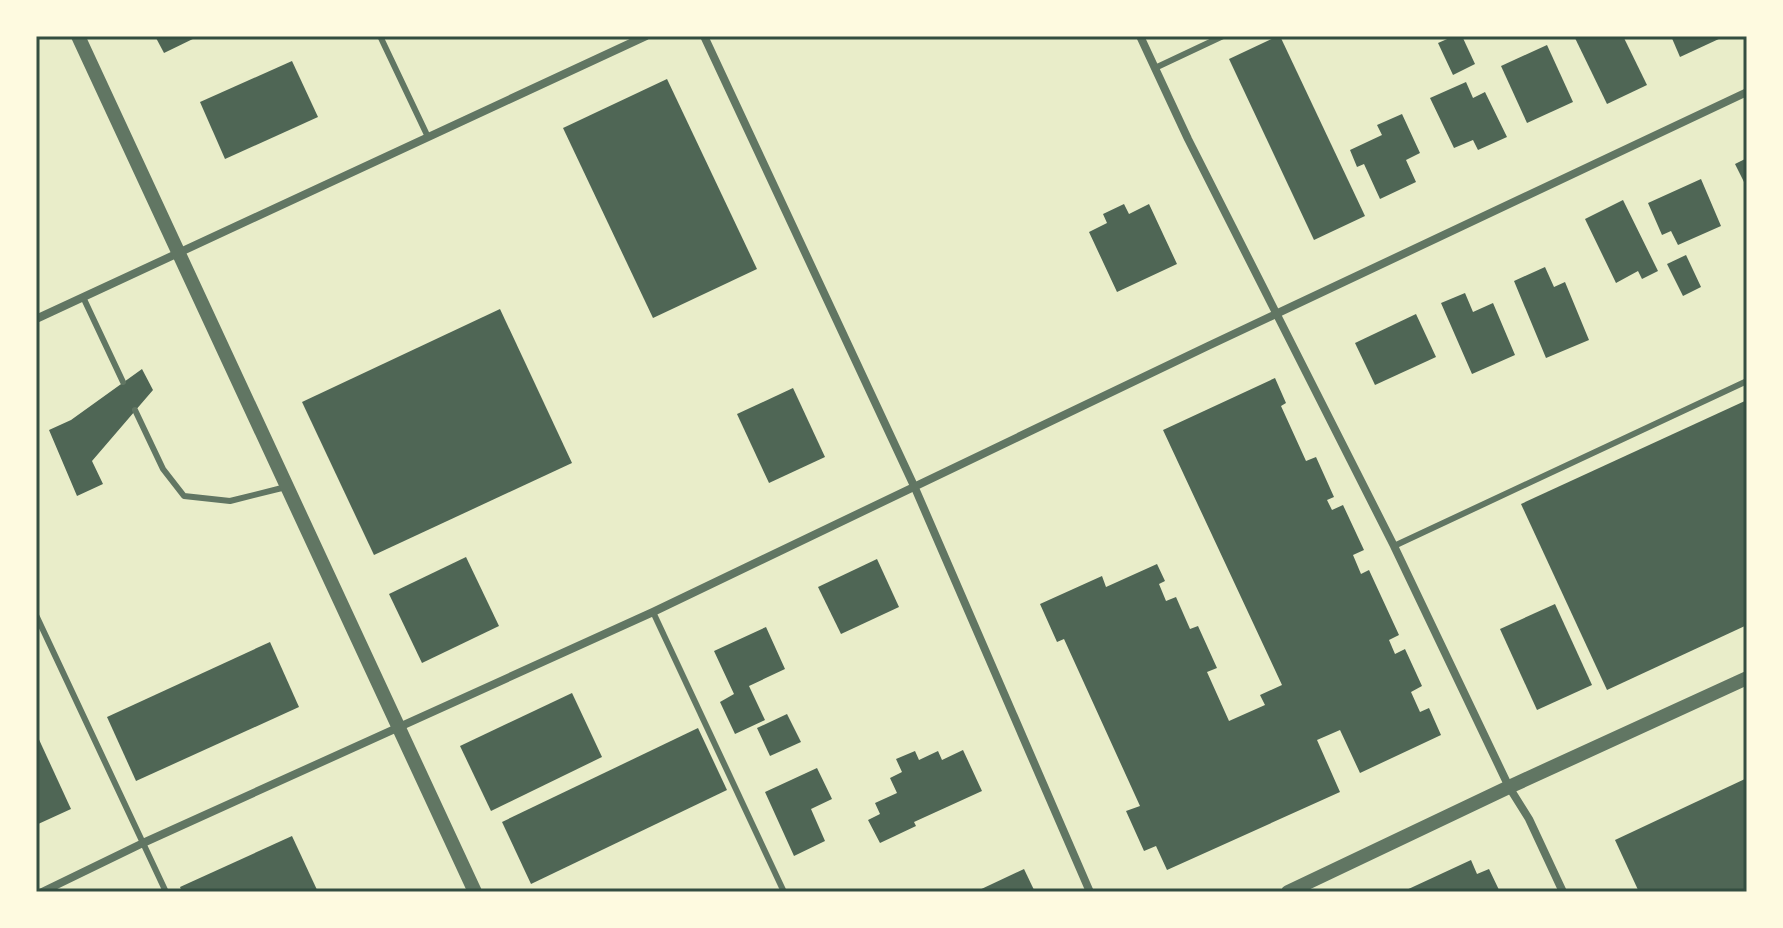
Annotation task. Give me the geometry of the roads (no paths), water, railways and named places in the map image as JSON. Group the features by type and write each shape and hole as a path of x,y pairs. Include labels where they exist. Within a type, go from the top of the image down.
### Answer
{"street":[{"path":"78,36 475,892"},
{"path":"36,319 646,36"},
{"path":"704,36 915,488 1090,892"},
{"path":"1140,36 1188,139 1394,546 1509,787 1529,819 1563,892"},
{"path":"42,892 143,843 653,612 1747,92"},
{"path":"1288,892 1747,678"}],"lane":[{"path":"380,36 428,137"},
{"path":"1155,68 1223,36"},
{"path":"83,297 123,382"},
{"path":"1394,546 1747,381"},
{"path":"135,410 163,469 184,496 230,501 286,487"},
{"path":"653,612 784,892"},
{"path":"36,615 166,892"}]}
